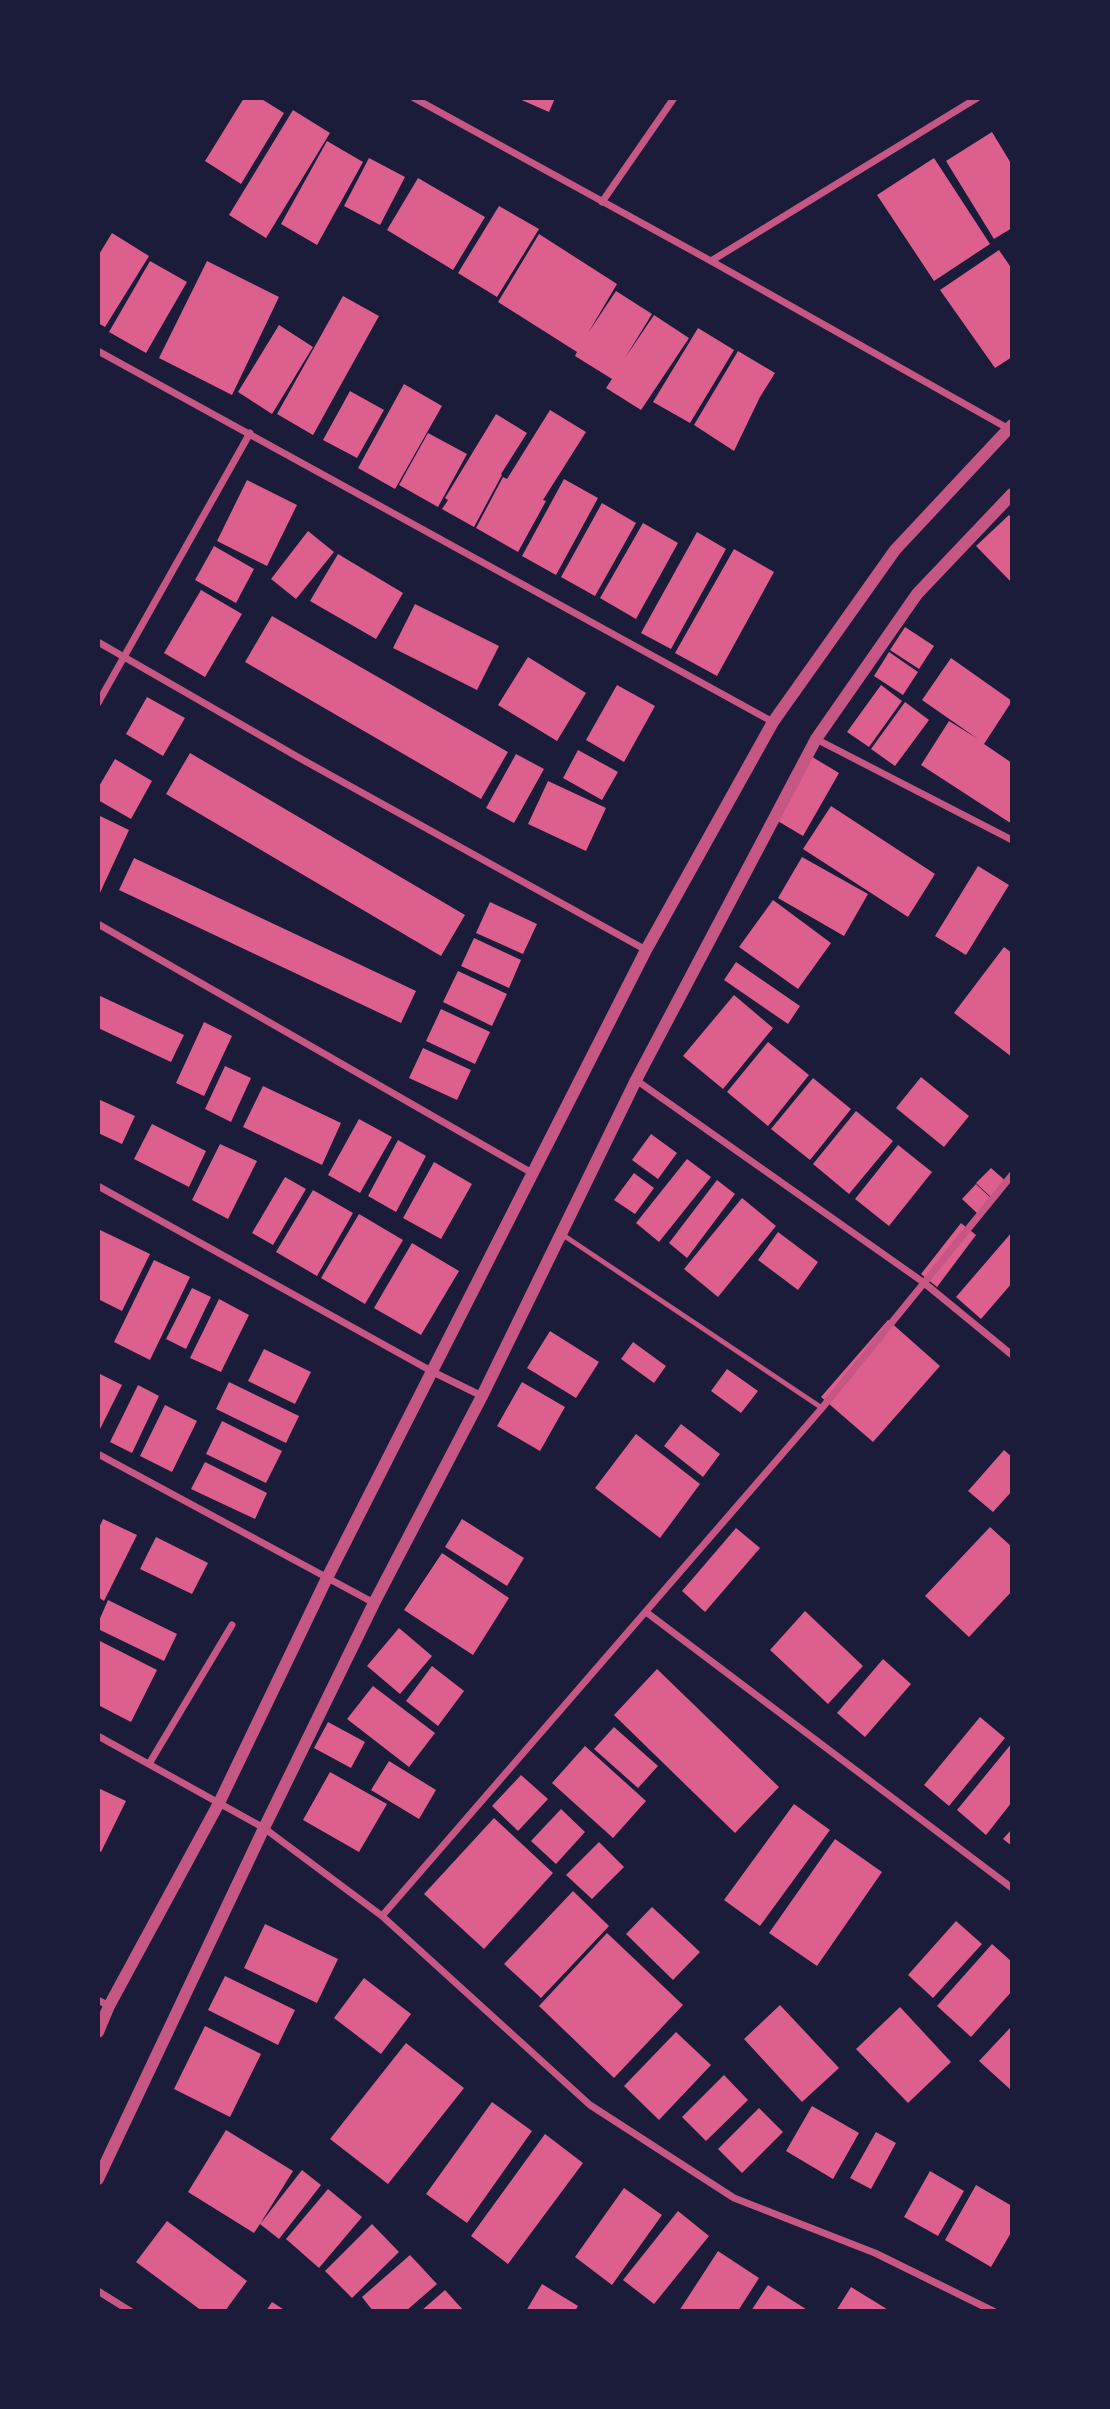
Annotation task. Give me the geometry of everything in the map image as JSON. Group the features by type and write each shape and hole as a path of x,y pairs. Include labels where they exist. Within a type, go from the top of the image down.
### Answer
{"street":[{"path":"98,2032 104,2003 219,1803 327,1578 646,950 773,722 895,550 1011,429 414,98"},
{"path":"602,202 674,98"},
{"path":"960,98 967,104"},
{"path":"711,261 977,98"},
{"path":"98,351 773,722"},
{"path":"98,703 250,433"},
{"path":"98,2179 374,1603 482,1396 636,1080 816,739 917,594 1012,494"},
{"path":"98,642 303,760 646,950"},
{"path":"816,739 1012,840"},
{"path":"98,924 532,1173"},
{"path":"636,1080 923,1282 1012,1355"},
{"path":"382,1916 822,1408 1012,1175"},
{"path":"98,1186 433,1373 482,1396"},
{"path":"98,1454 374,1603"},
{"path":"646,1612 1012,1888"},
{"path":"149,1764 232,1625"},
{"path":"98,1736 264,1828 382,1916 590,2105 712,2184 734,2198 875,2253 993,2311"},
{"path":"98,2291 130,2311"}],"lane":[{"path":"561,1233 822,1408"}],"building":[{"path":"244,98 260,98 284,113 241,184 205,161"},
{"path":"517,98 555,98 549,112"},
{"path":"293,110 330,133 266,238 229,215"},
{"path":"992,132 1012,165 1012,228 994,239 946,161"},
{"path":"327,141 363,162 317,245 281,224"},
{"path":"369,158 405,177 380,225 344,206"},
{"path":"934,158 990,244 934,281 877,195"},
{"path":"418,178 485,217 453,270 387,230"},
{"path":"499,206 539,229 497,297 458,273"},
{"path":"112,233 149,256 105,327 98,323 98,256"},
{"path":"539,234 617,284 588,333 616,291 652,314 625,358 654,315 689,338 641,410 606,388 612,379 575,356 577,352 498,302"},
{"path":"999,250 1012,269 1012,357 995,368 940,290"},
{"path":"150,261 187,282 146,353 109,332"},
{"path":"207,261 279,297 232,395 159,358"},
{"path":"343,296 379,316 313,435 277,414"},
{"path":"279,325 313,347 272,414 238,392"},
{"path":"698,328 734,350 690,423 653,402"},
{"path":"738,351 775,373 760,397 734,451 694,425"},
{"path":"404,384 442,406 395,489 358,468"},
{"path":"350,391 384,410 357,458 323,440"},
{"path":"550,410 586,432 543,500 546,501 518,552 476,528 503,477 507,479"},
{"path":"496,414 527,433 501,474 474,527 442,509 448,500 445,498"},
{"path":"428,433 467,454 438,507 399,485"},
{"path":"564,479 598,498 556,575 522,556"},
{"path":"247,480 297,505 267,566 217,541"},
{"path":"602,503 636,523 595,596 561,577"},
{"path":"1009,515 1012,518 1012,583 976,546"},
{"path":"643,523 678,543 636,619 600,598"},
{"path":"308,531 334,552 296,599 271,579"},
{"path":"697,532 726,549 671,649 641,633"},
{"path":"214,546 254,569 236,603 195,580"},
{"path":"734,549 774,572 717,676 675,653"},
{"path":"338,554 403,593 376,639 310,601"},
{"path":"201,590 242,614 205,677 164,653"},
{"path":"415,604 499,646 477,690 393,648"},
{"path":"272,616 508,752 481,799 245,662"},
{"path":"905,627 934,646 919,669 890,650"},
{"path":"889,652 918,672 903,695 874,676"},
{"path":"528,657 586,693 557,741 498,705"},
{"path":"951,658 1012,701 984,744 1012,763 1012,824 921,765 949,721 978,739 922,700"},
{"path":"617,685 655,706 624,762 586,740"},
{"path":"881,685 902,701 869,747 847,732"},
{"path":"147,697 185,718 163,756 126,734"},
{"path":"905,702 929,720 895,766 871,749"},
{"path":"578,750 618,772 602,800 563,778"},
{"path":"190,753 465,915 441,956 166,794"},
{"path":"516,754 544,769 514,823 486,808"},
{"path":"809,755 839,773 803,836 771,817"},
{"path":"115,759 152,781 131,819 98,800 98,788"},
{"path":"548,781 606,808 586,851 528,824"},
{"path":"831,806 935,874 908,917 803,849"},
{"path":"98,815 129,830 98,897"},
{"path":"802,857 868,894 844,936 778,898"},
{"path":"134,858 416,991 401,1023 119,890"},
{"path":"978,866 1009,885 966,955 935,936"},
{"path":"773,900 831,943 798,989 739,947"},
{"path":"490,902 537,924 523,954 476,933"},
{"path":"474,938 521,960 509,988 461,966"},
{"path":"1004,947 1012,953 1012,1057 954,1013"},
{"path":"736,962 800,1006 788,1024 724,980"},
{"path":"458,971 507,994 492,1026 443,1002"},
{"path":"98,995 184,1035 171,1062 98,1028"},
{"path":"734,995 773,1028 723,1089 683,1056"},
{"path":"441,1009 490,1032 475,1064 426,1041"},
{"path":"204,1022 232,1036 204,1096 176,1083"},
{"path":"768,1042 809,1075 768,1126 727,1092"},
{"path":"423,1048 471,1070 457,1100 409,1078"},
{"path":"225,1066 251,1078 231,1122 205,1109"},
{"path":"921,1077 969,1116 944,1147 896,1108"},
{"path":"813,1078 851,1109 810,1160 771,1129"},
{"path":"263,1086 341,1123 322,1165 243,1127"},
{"path":"98,1099 135,1116 122,1144 98,1133"},
{"path":"856,1111 893,1141 849,1194 813,1164"},
{"path":"359,1119 392,1137 360,1193 328,1175"},
{"path":"152,1124 206,1151 189,1187 134,1159"},
{"path":"651,1134 677,1153 658,1179 632,1160"},
{"path":"398,1140 426,1156 396,1212 368,1196"},
{"path":"220,1144 257,1161 228,1219 192,1200"},
{"path":"898,1145 932,1172 889,1226 855,1199"},
{"path":"687,1159 711,1177 659,1242 636,1223"},
{"path":"434,1162 472,1184 441,1239 403,1218"},
{"path":"991,1168 1008,1183 993,1199 976,1183"},
{"path":"634,1173 654,1188 635,1214 614,1200"},
{"path":"285,1177 306,1189 273,1245 252,1233"},
{"path":"717,1180 735,1194 687,1258 669,1243"},
{"path":"976,1184 993,1200 979,1215 962,1199"},
{"path":"313,1190 353,1213 317,1276 276,1252"},
{"path":"742,1198 776,1226 718,1297 684,1269"},
{"path":"359,1214 403,1240 365,1304 321,1278"},
{"path":"961,1223 976,1235 937,1287 921,1274"},
{"path":"98,1229 150,1254 122,1311 98,1299"},
{"path":"778,1232 818,1262 798,1290 758,1260"},
{"path":"1012,1232 1012,1283 981,1319 956,1297"},
{"path":"412,1243 459,1271 421,1335 374,1308"},
{"path":"154,1260 190,1277 150,1360 114,1342"},
{"path":"192,1288 211,1297 186,1349 166,1339"},
{"path":"219,1299 249,1315 221,1372 190,1358"},
{"path":"888,1320 940,1366 873,1442 821,1397"},
{"path":"550,1331 599,1362 576,1398 527,1368"},
{"path":"633,1342 666,1366 654,1383 621,1359"},
{"path":"264,1349 311,1372 295,1404 248,1381"},
{"path":"727,1369 758,1391 741,1413 711,1391"},
{"path":"98,1373 122,1385 98,1433"},
{"path":"229,1382 299,1416 286,1443 216,1409"},
{"path":"522,1382 565,1407 540,1451 497,1426"},
{"path":"138,1385 159,1396 132,1453 110,1442"},
{"path":"165,1405 197,1421 172,1472 140,1456"},
{"path":"222,1421 282,1451 266,1483 206,1454"},
{"path":"681,1424 720,1454 703,1477 664,1446"},
{"path":"636,1434 700,1484 660,1538 595,1488"},
{"path":"1004,1450 1012,1457 1012,1491 993,1512 968,1491"},
{"path":"205,1462 267,1493 255,1519 191,1489"},
{"path":"103,1519 137,1535 104,1601 98,1597 98,1530"},
{"path":"462,1519 524,1558 507,1586 445,1547"},
{"path":"990,1527 1012,1547 1012,1591 969,1637 925,1596"},
{"path":"736,1528 760,1548 705,1612 682,1591"},
{"path":"156,1537 208,1563 192,1594 140,1569"},
{"path":"442,1553 509,1598 473,1655 404,1610"},
{"path":"108,1600 177,1634 164,1661 98,1629"},
{"path":"805,1611 863,1666 828,1704 770,1650"},
{"path":"399,1628 432,1656 400,1694 367,1666"},
{"path":"98,1640 157,1670 131,1722 98,1705"},
{"path":"883,1659 911,1684 865,1737 837,1713"},
{"path":"432,1666 464,1691 438,1726 406,1701"},
{"path":"657,1669 779,1787 735,1833 614,1715"},
{"path":"373,1686 435,1733 409,1767 347,1719"},
{"path":"980,1717 1005,1738 949,1806 924,1785"},
{"path":"328,1722 365,1742 351,1768 314,1748"},
{"path":"614,1727 658,1766 638,1788 594,1749"},
{"path":"1012,1743 1012,1802 986,1835 957,1810"},
{"path":"585,1746 646,1801 613,1838 552,1783"},
{"path":"389,1761 436,1790 419,1819 371,1790"},
{"path":"330,1772 387,1804 359,1852 303,1820"},
{"path":"521,1775 548,1799 518,1831 492,1806"},
{"path":"98,1788 126,1801 101,1852 98,1850"},
{"path":"794,1804 830,1830 760,1926 724,1900"},
{"path":"561,1809 585,1832 556,1864 531,1841"},
{"path":"494,1818 553,1873 484,1949 424,1894"},
{"path":"1012,1829 1012,1846 1003,1839"},
{"path":"835,1839 882,1872 817,1966 769,1933"},
{"path":"599,1842 624,1867 592,1899 566,1875"},
{"path":"573,1891 609,1926 541,1998 504,1964"},
{"path":"652,1907 700,1952 673,1980 626,1934"},
{"path":"956,1921 982,1944 933,1998 908,1975"},
{"path":"265,1924 338,1959 317,2003 244,1968"},
{"path":"607,1933 683,2005 614,2078 539,2006"},
{"path":"992,1944 1012,1962 1012,1991 971,2037 937,2006"},
{"path":"225,1976 295,2010 278,2045 208,2010"},
{"path":"364,1978 411,2014 381,2054 334,2018"},
{"path":"780,2005 839,2068 802,2102 744,2039"},
{"path":"900,2007 951,2062 908,2103 856,2049"},
{"path":"205,2026 261,2054 230,2117 174,2089"},
{"path":"1010,2028 1012,2030 1012,2091 979,2061"},
{"path":"676,2032 711,2065 659,2120 624,2086"},
{"path":"406,2043 464,2088 388,2184 330,2139"},
{"path":"724,2075 748,2100 706,2141 682,2117"},
{"path":"492,2102 532,2131 467,2223 426,2194"},
{"path":"812,2106 859,2133 833,2179 786,2151"},
{"path":"759,2108 783,2132 742,2173 718,2149"},
{"path":"226,2130 293,2171 254,2233 188,2192"},
{"path":"876,2132 896,2143 871,2189 850,2178"},
{"path":"545,2134 583,2163 508,2264 471,2236"},
{"path":"302,2170 321,2185 279,2239 260,2224"},
{"path":"930,2171 964,2191 938,2236 904,2217"},
{"path":"976,2185 1012,2206 1012,2231 991,2267 945,2240"},
{"path":"624,2188 662,2215 612,2285 575,2257"},
{"path":"328,2189 362,2217 319,2268 286,2239"},
{"path":"678,2211 709,2236 654,2304 623,2280"},
{"path":"167,2221 247,2281 225,2311 202,2311 136,2262"},
{"path":"372,2224 399,2252 352,2298 325,2271"},
{"path":"718,2251 759,2278 738,2311 679,2311"},
{"path":"410,2255 437,2284 406,2311 373,2311 362,2297"},
{"path":"542,2284 578,2306 575,2311 526,2311"},
{"path":"768,2285 809,2311 751,2311"},
{"path":"851,2287 890,2311 836,2311"},
{"path":"445,2290 464,2311 421,2311"},
{"path":"272,2302 286,2311 266,2311"}]}
